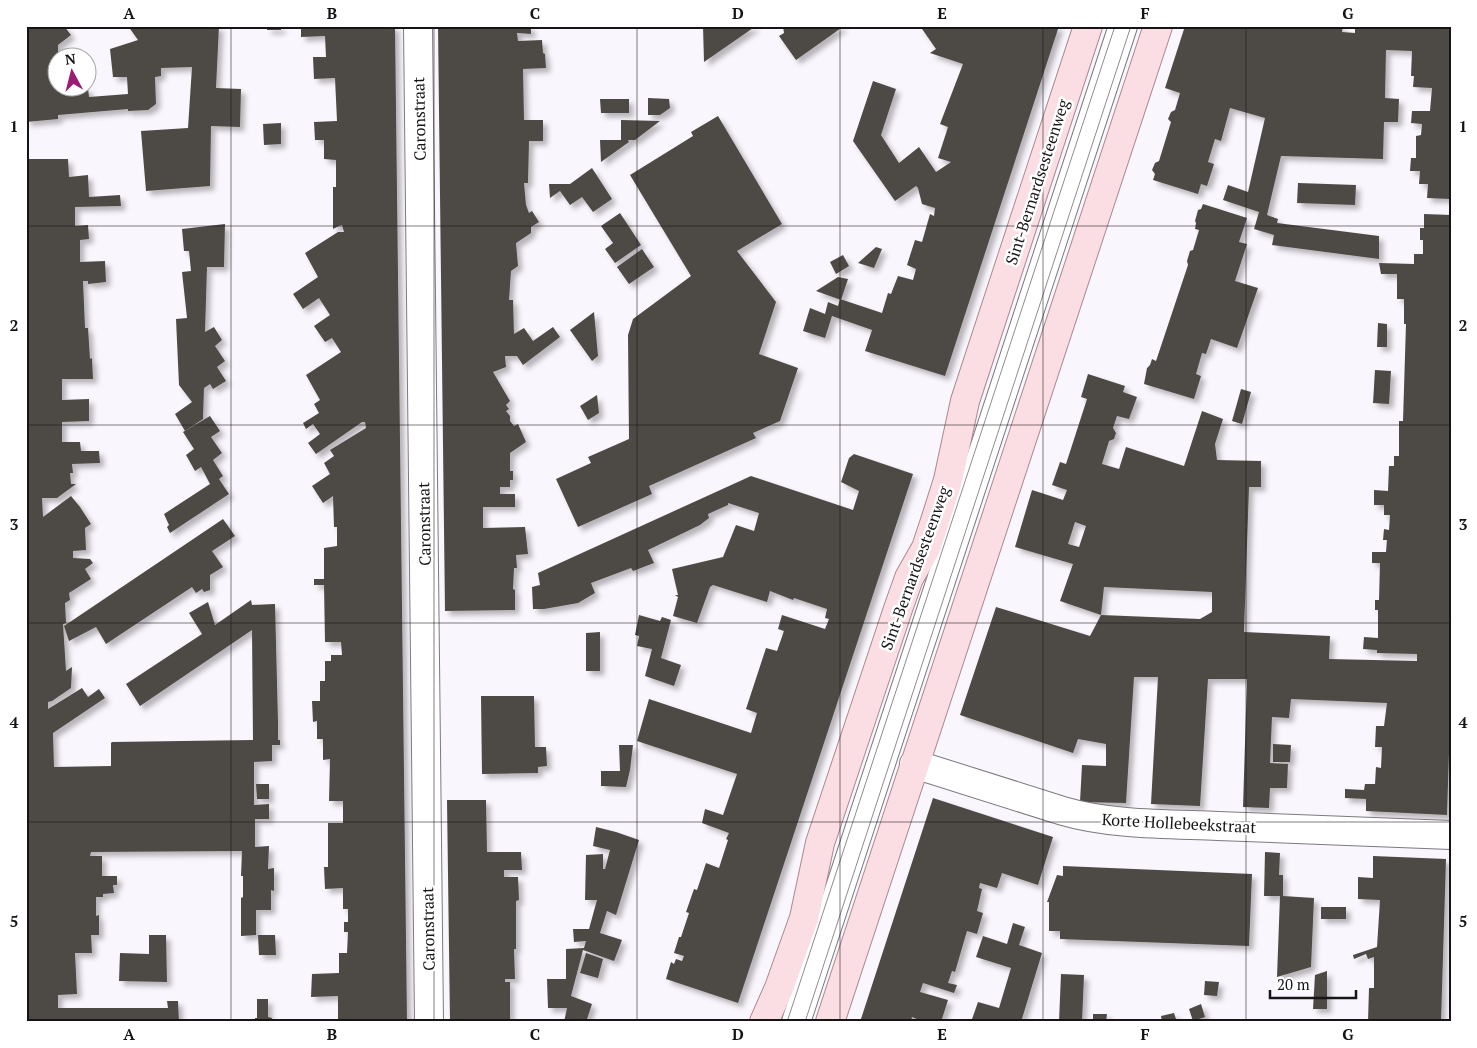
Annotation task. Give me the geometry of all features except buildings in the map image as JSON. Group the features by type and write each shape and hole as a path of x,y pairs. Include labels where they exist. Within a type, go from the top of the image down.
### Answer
{"main road":[{"name":"Sint-Bernardsesteenweg","path":"764,1022 779,988 804,918 820,843 898,609 909,578 926,548 935,521 948,480 965,401 1088,26"},
{"path":"830,1022 1158,26"}],"street":[{"name":"Caronstraat","path":"418,26 429,1022"},
{"path":"796,1022 1123,26"},
{"name":"Korte Hollebeekstraat","path":"914,764 1072,814 1104,820 1451,836"}],"tram line":[{"path":"787,1022 1115,26"},
{"path":"805,1022 1131,26"}]}
